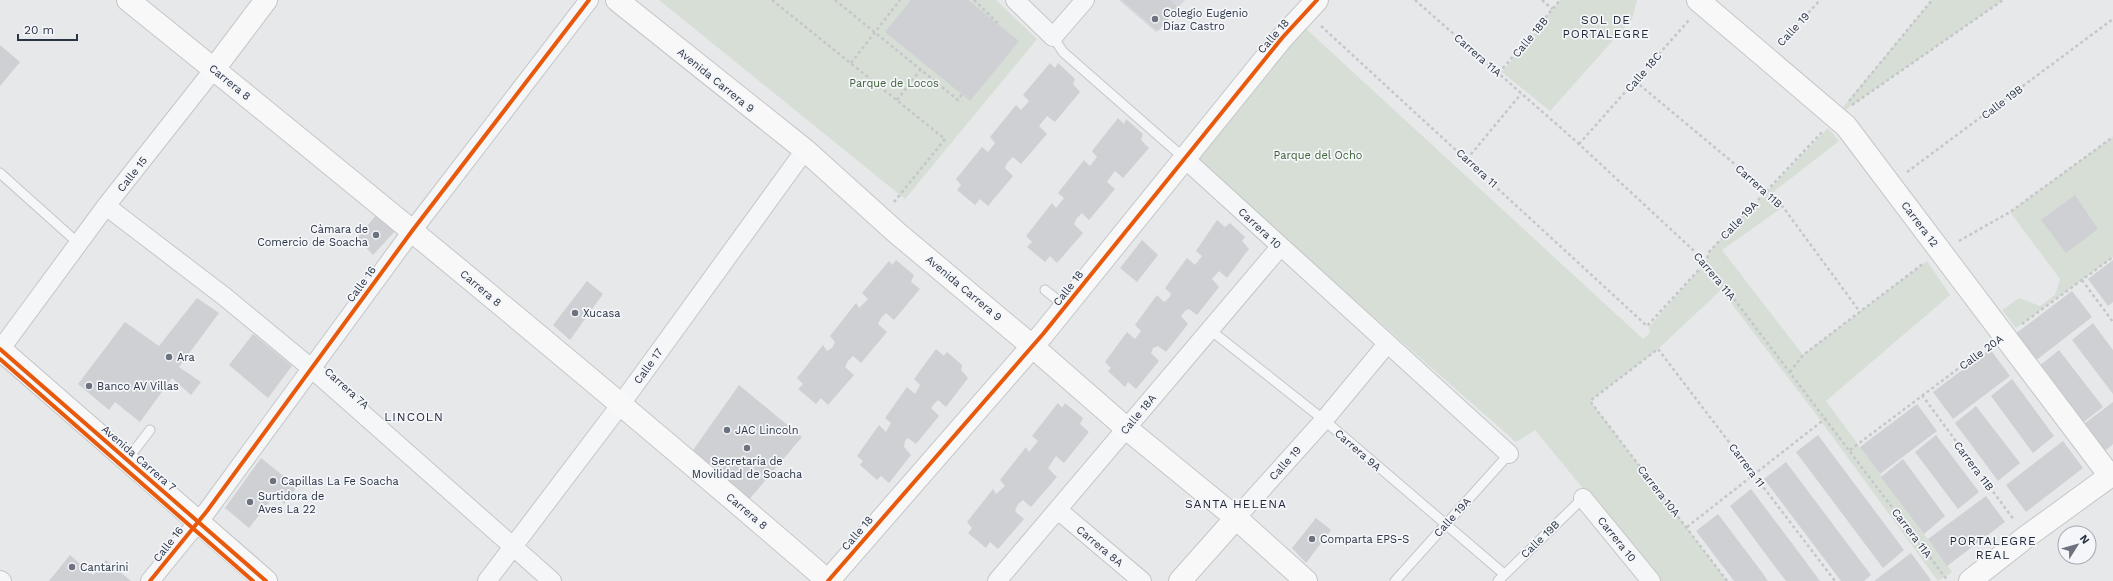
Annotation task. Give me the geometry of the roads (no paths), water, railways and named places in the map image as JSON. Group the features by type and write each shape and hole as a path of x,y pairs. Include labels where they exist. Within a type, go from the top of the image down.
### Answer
{"main road":[{"name":"Carrera 8","path":"128,0 412,231 621,404 828,581"},
{"name":"Calle 15","path":"214,69 266,0"},
{"name":"Avenida Carrera 9","path":"618,0 805,150 897,233 1032,346 1126,428 1236,518 1306,581"},
{"name":"Carrera 12","path":"1701,2 1835,117 1853,135 2112,477"},
{"name":"Calle 18","path":"828,581 1032,346 1282,38 1311,6"},
{"name":"Avenida Carrera 7","path":"0,349 266,581"},
{"path":"1970,581 2026,537 2112,477"},
{"name":"Calle 19","path":"1180,581 1236,518"}],"street":[{"name":"Calle 16","path":"150,581 198,521 412,231 588,0"},
{"name":"Carrera 10","path":"1015,0 1053,37"},
{"path":"1053,37 1085,0"},
{"name":"Calle 15","path":"0,349 106,206 214,69"},
{"name":"Calle 17","path":"488,581 621,404 805,150"},
{"name":"Carrera 10","path":"1184,158 1508,454"},
{"name":"Carrera 7A","path":"106,206 225,297 311,368 552,581"},
{"name":"Calle 18A","path":"997,581 1280,247"},
{"name":"Calle 19","path":"1236,518 1324,420 1387,344"},
{"name":"Carrera 10","path":"1583,498 1651,581"},
{"name":"Carrera 8A","path":"1058,510 1142,581"}],"lane":[{"name":"Carrera 10","path":"1053,37 1063,52 1184,158"},
{"path":"0,173 78,243"},
{"path":"1045,290 1065,306"},
{"name":"Carrera 9A","path":"1209,329 1324,420 1445,524 1501,577"},
{"path":"127,460 150,430"},
{"name":"Calle 19A","path":"1396,581 1508,454"},
{"name":"Calle 19B","path":"1501,577 1583,498"}],"place":[{"name":"Colegio Eugenio Díaz Castro","path":"1155,19"},
{"name":"Càmara de Comercio de Soacha","path":"376,235"},
{"name":"Xucasa","path":"575,313"},
{"name":"Ara","path":"169,357"},
{"name":"Banco AV Villas","path":"89,386"},
{"name":"JAC Lincoln","path":"727,430"},
{"name":"Secretaría de Movilidad de Soacha","path":"747,448"},
{"name":"Capillas La Fe Soacha","path":"273,481"},
{"name":"Surtidora de Aves La 22","path":"250,502"},
{"name":"Comparta EPS-S","path":"1312,539"},
{"name":"Cantarini","path":"72,567"}],"district":[{"name":"SOL DE PORTALEGRE","path":"1606,27"},
{"name":"LINCOLN","path":"414,417"},
{"name":"SANTA HELENA","path":"1236,504"},
{"name":"PORTALEGRE REAL","path":"1993,548"}],"park label":[{"name":"Parque de Locos","path":"894,83"},
{"name":"Parque del Ocho","path":"1318,155"}]}
